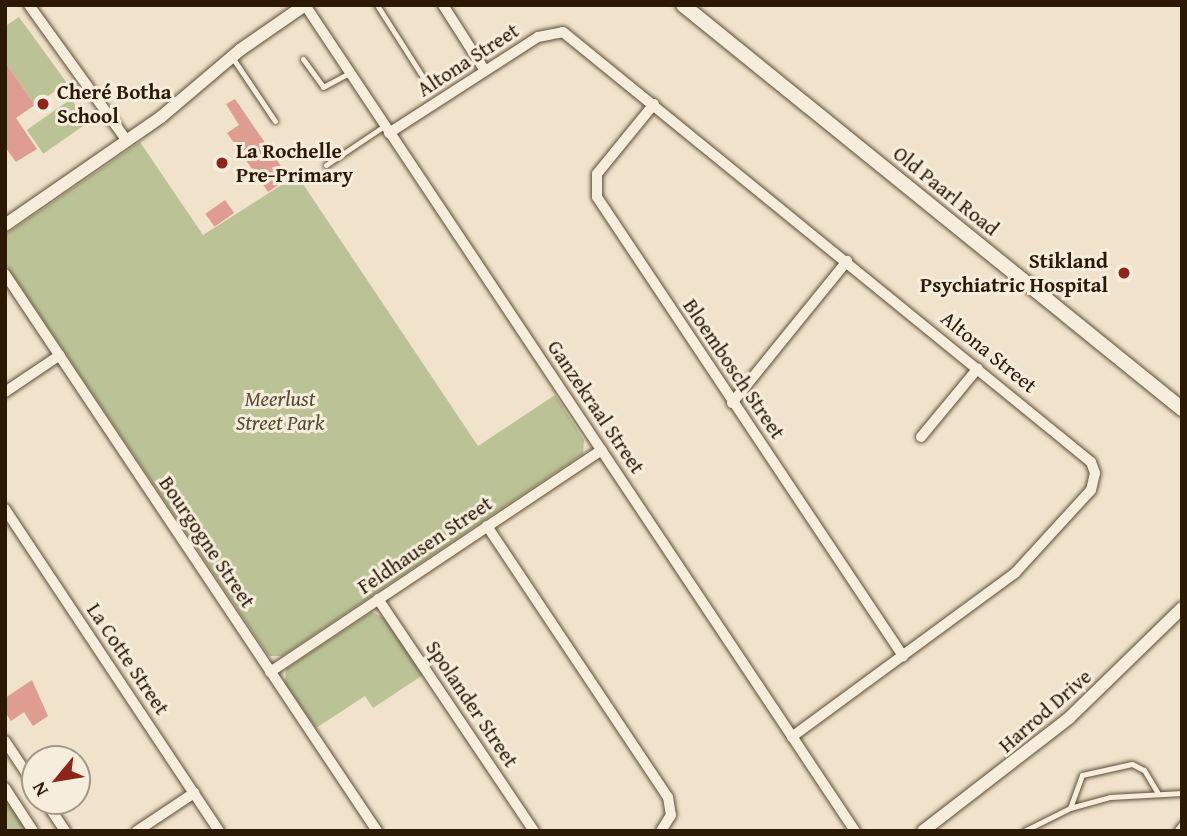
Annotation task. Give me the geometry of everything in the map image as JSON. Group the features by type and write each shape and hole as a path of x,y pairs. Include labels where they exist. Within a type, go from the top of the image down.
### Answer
{"main road":[{"name":"Old Paarl Road","path":"683,5 1182,409"}],"street":[{"path":"30,5 127,141"},
{"path":"5,225 127,141 232,57 305,5"},
{"name":"Ganzekraal Street","path":"305,5 855,831"},
{"path":"443,5 485,71"},
{"name":"Altona Street","path":"387,129 543,35 560,32 654,104 1087,457 1095,480 1091,490 1015,573 792,737"},
{"name":"Bloembosch Street","path":"654,104 600,169 595,192 732,403 903,656"},
{"path":"732,403 847,261"},
{"name":"Bourgogne Street","path":"5,274 377,831"},
{"path":"5,392 60,355"},
{"path":"921,437 978,368"},
{"name":"Feldhausen Street","path":"270,672 601,450"},
{"name":"La Cotte Street","path":"5,509 219,831"},
{"path":"487,526 668,797 671,815 661,831"},
{"name":"Spolander Street","path":"379,598 534,831"},
{"name":"Harrod Drive","path":"923,831 1069,718 1182,608"},
{"path":"5,742 21,765"},
{"path":"5,789 33,831"},
{"path":"137,831 194,793"},
{"path":"54,815 65,831"}],"lane":[{"path":"377,5 428,85"},
{"path":"232,57 275,121"},
{"path":"303,59 323,87 349,73"},
{"path":"326,164 387,129"},
{"path":"1070,808 1082,775 1132,764 1144,770 1157,792"},
{"path":"1024,831 1070,808 1157,792 1182,793"},
{"path":"1176,831 1182,823"}],"green space":[{"path":"19,17 67,83 35,105 5,62 5,26"},
{"path":"71,99 88,123 43,154 27,130"},
{"name":"Meerlust Street Park","path":"140,142 203,235 297,175 478,446 555,395 584,440 583,454 282,656 269,656 5,263 5,235"},
{"path":"372,612 384,618 423,675 373,708 365,696 316,728 285,683 286,669"},
{"path":"5,796 28,831 5,831"}],"building":[{"path":"5,62 35,105 16,118 37,149 16,162 5,147"},
{"path":"235,99 285,172 279,176 283,182 268,192 227,133 239,125 226,104"},
{"path":"225,200 234,213 215,227 205,214"},
{"path":"32,680 48,716 33,726 24,712 11,721 5,712 5,698"}],"place":[{"name":"Cheré Botha School","path":"43,104"},
{"name":"La Rochelle Pre-Primary","path":"222,163"},
{"name":"Stikland Psychiatric Hospital","path":"1124,273"}]}
